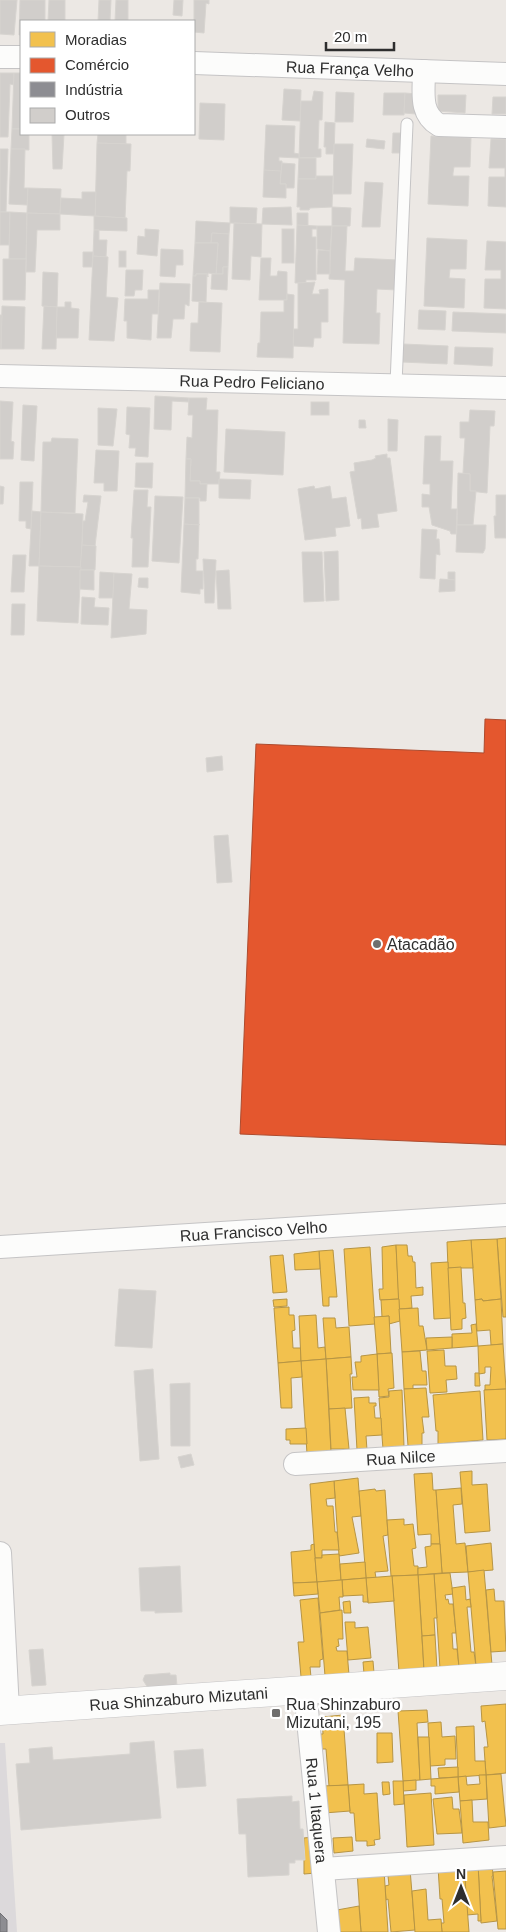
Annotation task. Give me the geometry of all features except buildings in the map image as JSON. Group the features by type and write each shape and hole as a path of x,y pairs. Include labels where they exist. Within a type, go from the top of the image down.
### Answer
{"street":[{"path":"0,57 20,57"},
{"name":"Rua França Velho","path":"195,63 506,74"},
{"path":"424,71 424,109 431,120 439,125 506,127"},
{"name":"Rua Pedro Feliciano","path":"0,376 506,388"},
{"name":"Rua Francisco Velho","path":"0,1247 506,1215"},
{"name":"Rua Nilce","path":"296,1464 506,1451"},
{"path":"0,1553 4,1711"},
{"name":"Rua Shinzaburo Mizutani","path":"4,1711 506,1676"},
{"name":"Rua 1 Itaquera","path":"305,1690 329,1932"},
{"path":"322,1870 506,1857"}],"lane":[{"path":"396,384 408,124"}],"shaded area":[{"path":"0,1743 5,1743 17,1932 0,1932"}],"place":[{"name":"Atacadão","path":"377,944"},
{"name":"Rua Shinzaburo Mizutani, 195","path":"276,1713"}]}
